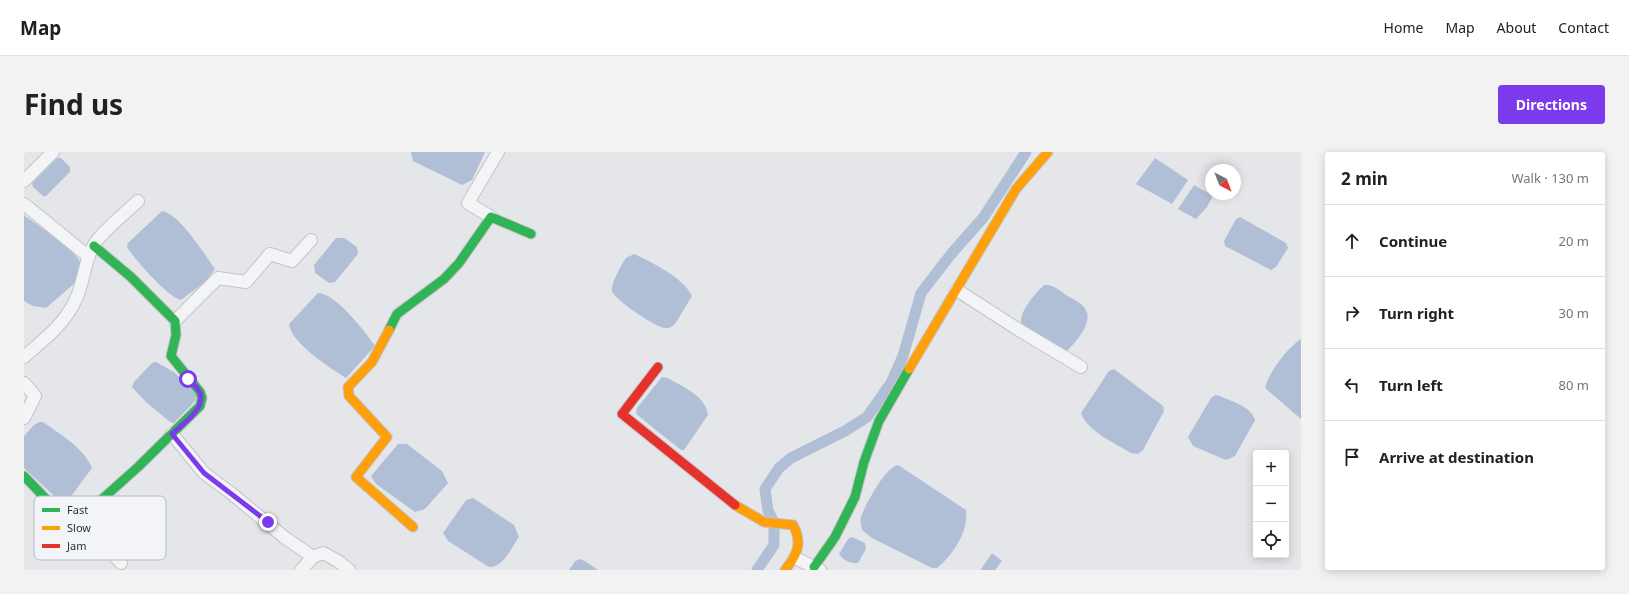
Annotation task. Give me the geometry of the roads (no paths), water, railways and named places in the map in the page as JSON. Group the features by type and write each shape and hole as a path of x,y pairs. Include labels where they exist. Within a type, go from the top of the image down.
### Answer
{"street":[{"path":"24,180 53,152"},
{"path":"498,152 468,203 491,217 531,234"},
{"path":"795,558 817,569 855,497 864,462 879,421 1016,189 1048,152"},
{"path":"24,357 58,327 66,317 83,283 92,251 98,239 138,201"},
{"path":"24,204 131,277 175,321 176,335 171,356 200,392 202,398 200,406 105,496"},
{"path":"413,527 356,477 387,437 349,396 348,387 372,362 397,314 444,279 459,263 491,217"},
{"path":"175,321 218,278 246,282 270,254 292,261 311,240"},
{"path":"957,290 1019,330 1081,367"},
{"path":"658,367 622,414 730,502 764,522 793,525 800,534 799,545 795,558 785,570"},
{"path":"24,383 35,396 24,418"},
{"path":"172,434 204,473 238,497 284,537 313,556"},
{"path":"24,476 43,496"},
{"path":"301,570 313,556 323,553 338,561 349,570"},
{"path":"118,560 121,563"}],"water":[{"path":"411,152 485,152 472,180 462,185 413,161"},
{"path":"57,158 61,158 70,167 70,172 46,196 43,196 33,187 32,183"},
{"path":"1155,158 1188,180 1172,204 1136,184"},
{"path":"1194,185 1205,191 1205,200 1211,200 1207,207 1196,219 1178,209"},
{"path":"162,211 169,213 184,227 215,269 205,282 181,300 160,285 144,269 127,247 128,243"},
{"path":"24,215 63,243 81,263 76,282 46,308 33,306 24,301"},
{"path":"1240,217 1286,243 1288,248 1276,267 1271,270 1225,246 1224,241 1236,219"},
{"path":"336,238 344,238 357,247 358,254 335,282 329,283 315,273 314,265"},
{"path":"634,254 667,271 688,289 692,296 675,324 671,327 664,328 644,318 627,306 612,291 614,280 619,269 626,258"},
{"path":"1044,285 1050,285 1056,288 1076,301 1086,310 1088,316 1084,329 1077,341 1068,350 1064,351 1026,328 1021,322 1023,312 1026,307"},
{"path":"318,293 333,299 341,306 364,331 375,346 346,378 312,354 296,339 291,331 289,324"},
{"path":"1301,339 1301,419 1265,388 1270,375 1279,361 1290,348"},
{"path":"156,362 174,372 199,397 174,423 170,422 146,402 132,387 134,382 152,363"},
{"path":"1114,369 1163,406 1164,411 1143,450 1138,454 1131,453 1096,431 1085,420 1081,413 1109,371"},
{"path":"662,377 668,378 693,393 703,402 706,408 708,415 684,450 681,450 636,414 637,408"},
{"path":"1215,395 1246,408 1253,415 1255,420 1235,456 1226,460 1193,446 1188,437 1211,398"},
{"path":"39,422 43,422 71,442 83,454 92,468 71,496 54,496 24,468 24,436 34,425"},
{"path":"398,444 407,444 442,471 448,483 425,509 415,512 376,484 371,476"},
{"path":"898,465 966,510 965,526 959,542 949,556 937,568 932,568 872,538 862,530 861,517 871,495 887,472"},
{"path":"473,498 514,525 519,537 507,556 499,564 494,566 489,567 448,541 443,533 466,500"},
{"path":"852,537 865,543 866,549 858,563 847,561 839,554 848,539"},
{"path":"992,553 1002,561 995,570 982,570 981,569"},
{"path":"579,559 585,561 598,570 569,570 575,561"}],"waterway":[{"path":"757,570 774,545 774,522 768,511 765,489 779,468 791,458 845,431 867,417 891,383 903,356 921,293 952,253 983,218 1026,152"}]}
